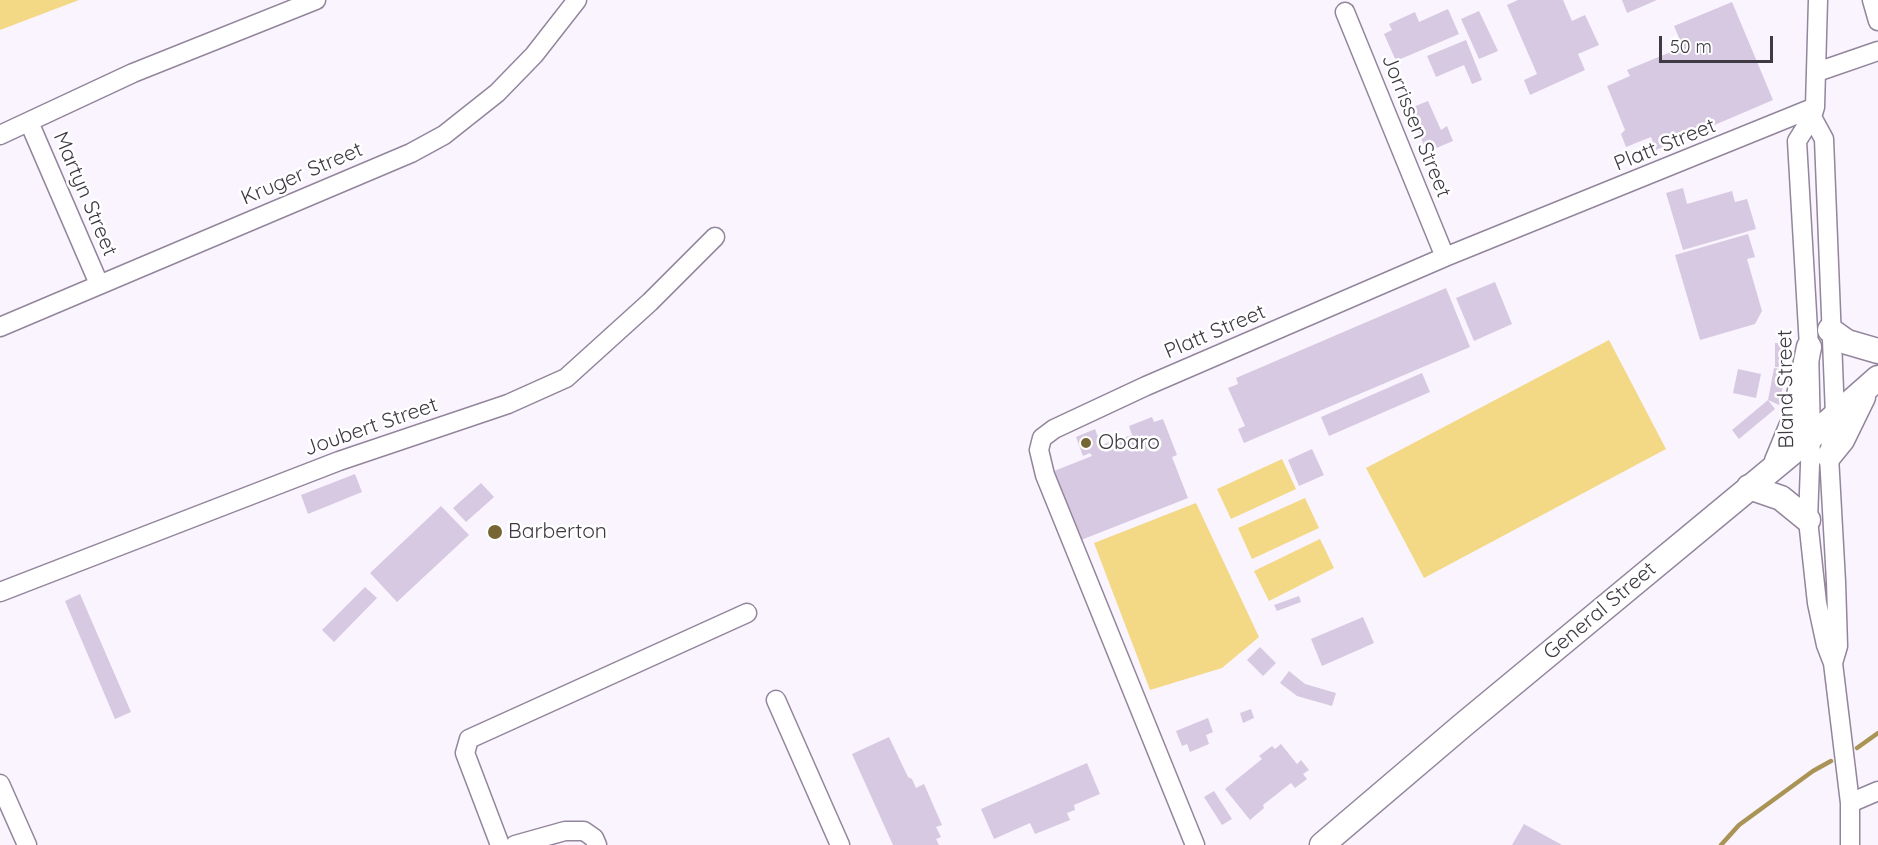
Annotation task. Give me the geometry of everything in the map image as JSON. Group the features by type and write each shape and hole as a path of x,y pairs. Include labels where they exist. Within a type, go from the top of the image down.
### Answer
{"main road":[{"path":"1830,330 1847,342 1878,351"},
{"path":"1775,466 1794,420 1809,347"},
{"path":"1829,456 1842,440 1873,382"},
{"name":"General Street","path":"1322,845 1749,486 1811,437 1873,382"},
{"path":"1749,486 1781,498 1808,520"}],"street":[{"path":"0,135 134,73 316,0"},
{"name":"Kruger Street","path":"0,327 411,153 444,135 472,114 512,78 534,55 577,0"},
{"name":"Bland Street","path":"1818,0 1817,72 1813,112 1797,141 1809,347 1811,437 1808,520 1817,603 1826,645 1833,663 1850,803 1850,845"},
{"path":"1872,0 1878,21"},
{"name":"Jorrissen Street","path":"1345,12 1445,257"},
{"path":"1817,72 1878,51"},
{"name":"Bland Street","path":"1813,112 1824,139 1835,415 1829,456 1838,646 1833,663"},
{"name":"Platt Street","path":"1195,845 1045,474 1038,450 1042,438 1054,429 1146,386 1445,257 1813,112"},
{"name":"Martyn Street","path":"29,122 99,284"},
{"name":"Joubert Street","path":"0,592 339,461 508,404 566,378 650,302 715,237"},
{"path":"500,845 467,760 465,753 469,740 747,613"},
{"path":"776,700 840,845"},
{"path":"0,784 27,845"},
{"path":"1850,803 1878,791"},
{"path":"515,845 565,831 584,831 597,845"}],"shaded area":[{"path":"0,0 79,0 0,30"},
{"path":"1609,340 1666,449 1424,578 1366,468"},
{"path":"1282,459 1296,489 1231,519 1217,489"},
{"path":"1305,498 1319,528 1252,559 1238,528"},
{"path":"1196,503 1259,637 1222,668 1150,690 1094,543"},
{"path":"1320,539 1334,568 1269,601 1254,571"}],"building":[{"path":"1518,0 1563,0 1572,21 1585,15 1599,45 1578,54 1585,70 1530,95 1524,80 1537,74 1507,5"},
{"path":"1622,0 1657,0 1627,13"},
{"path":"1732,2 1773,100 1656,150 1651,137 1626,147 1621,134 1625,130 1607,86 1630,76 1627,70 1683,47 1674,26"},
{"path":"1448,9 1459,34 1396,61 1384,34 1392,30 1389,24 1415,12 1419,22"},
{"path":"1479,11 1498,51 1479,59 1461,19"},
{"path":"1466,40 1482,80 1472,84 1464,65 1436,77 1427,56"},
{"path":"1428,101 1441,130 1447,126 1453,141 1427,152 1408,109"},
{"path":"1683,188 1687,204 1732,191 1735,202 1747,199 1756,229 1683,250 1666,193"},
{"path":"1748,234 1755,257 1747,259 1762,311 1755,324 1700,340 1675,255"},
{"path":"1495,282 1512,324 1474,341 1456,298"},
{"path":"1446,288 1470,347 1244,443 1238,429 1245,426 1228,388 1238,384 1236,378"},
{"path":"1775,343 1786,343 1786,367 1775,367"},
{"path":"1774,368 1786,370 1779,405 1768,400"},
{"path":"1738,369 1761,374 1756,398 1733,393"},
{"path":"1422,373 1430,392 1329,436 1321,417"},
{"path":"1768,400 1775,409 1739,439 1732,430"},
{"path":"1152,417 1154,422 1163,419 1177,455 1172,457 1188,498 1081,540 1054,471 1092,456 1090,453 1083,456 1076,437 1095,429 1101,445 1132,435 1129,426"},
{"path":"1312,449 1324,475 1299,486 1288,460"},
{"path":"355,474 362,492 308,514 301,495"},
{"path":"481,483 494,497 466,522 453,508"},
{"path":"441,506 469,535 397,602 370,573"},
{"path":"365,587 377,598 334,642 322,630"},
{"path":"80,594 131,712 115,719 65,601"},
{"path":"1299,596 1301,602 1277,611 1274,605"},
{"path":"1363,617 1374,643 1322,666 1311,639"},
{"path":"1260,647 1276,663 1263,676 1247,660"},
{"path":"1289,671 1305,684 1336,693 1332,706 1297,696 1280,683"},
{"path":"1251,709 1254,718 1243,723 1240,713"},
{"path":"1208,718 1213,732 1206,735 1209,744 1190,752 1187,744 1182,746 1176,731"},
{"path":"889,737 908,777 912,779 916,788 924,784 942,825 936,827 941,837 936,839 939,845 893,845 852,754"},
{"path":"1281,744 1297,764 1301,760 1309,770 1303,774 1307,779 1295,788 1291,783 1263,805 1264,808 1250,820 1225,789 1262,759 1259,756 1272,746 1275,749"},
{"path":"1087,763 1100,794 1074,805 1075,810 1067,813 1070,820 1035,834 1030,823 994,839 981,809"},
{"path":"1214,791 1232,819 1222,825 1204,797"},
{"path":"1524,824 1562,845 1512,845"}],"waterway":[{"path":"1857,748 1878,733"},
{"path":"1721,845 1739,825 1813,771 1831,761"}],"place":[{"name":"Obaro","path":"1086,443"},
{"name":"Barberton","path":"495,532"}]}
